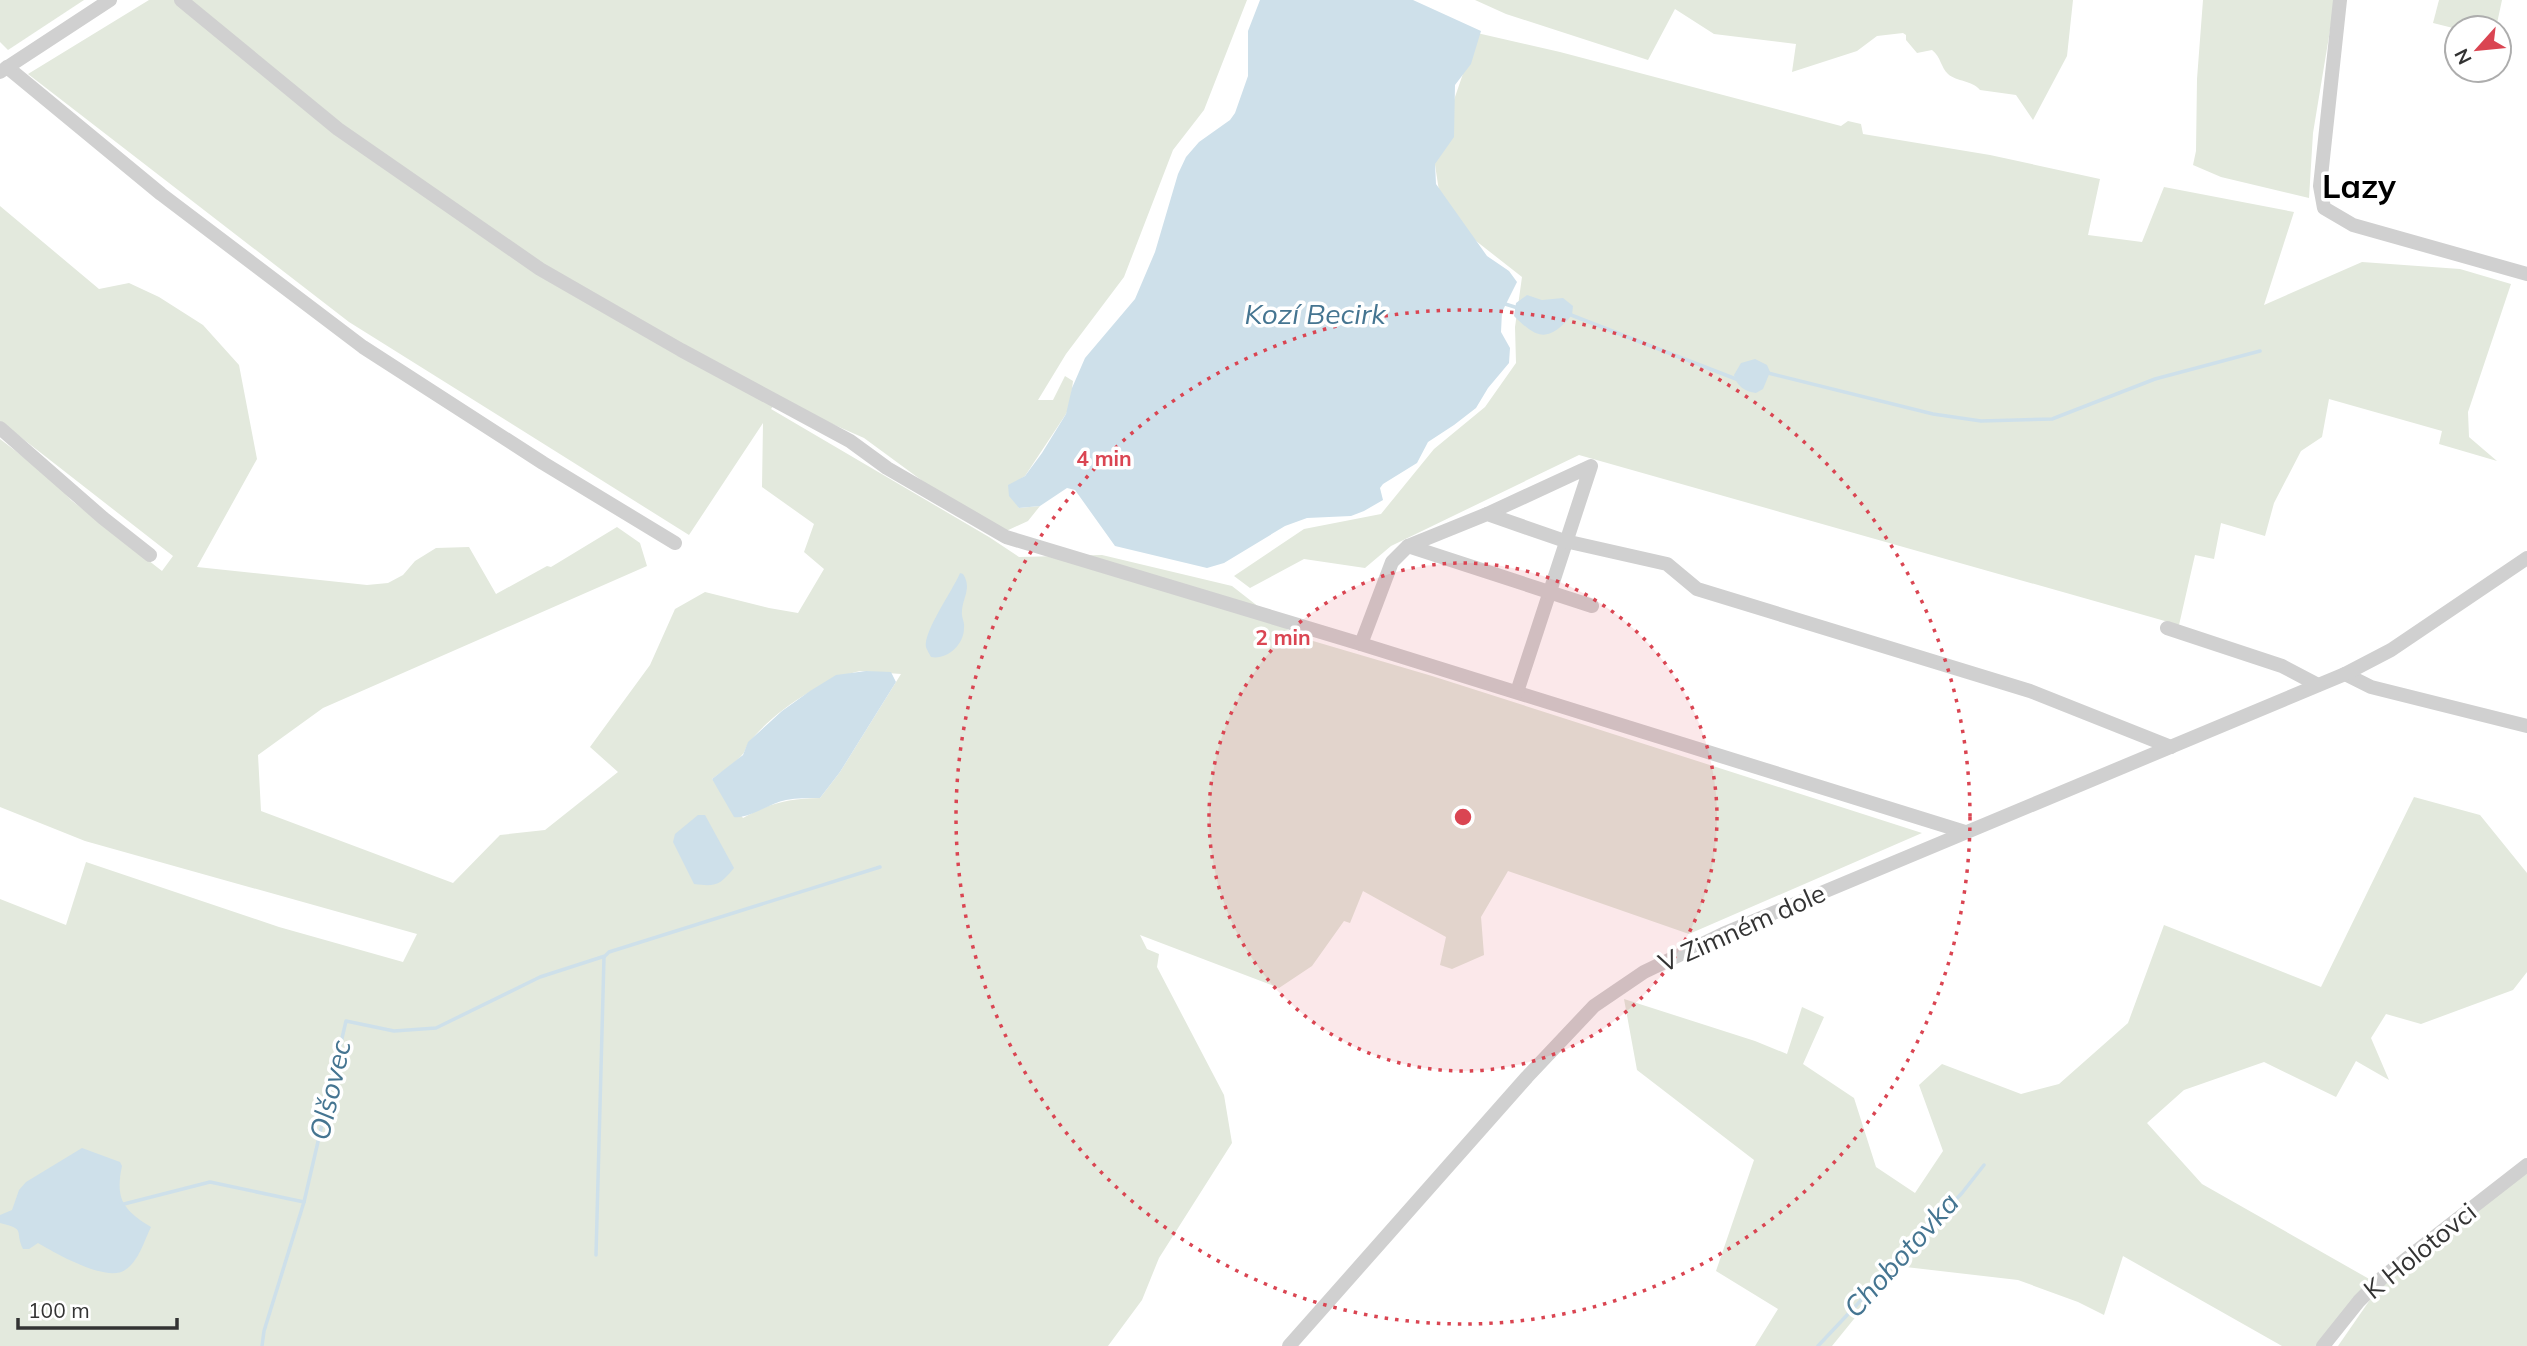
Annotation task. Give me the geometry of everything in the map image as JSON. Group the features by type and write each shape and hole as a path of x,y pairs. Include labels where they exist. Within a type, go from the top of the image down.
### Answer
{"street":[{"path":"110,0 4,69 161,194 363,346 543,463 675,543"},
{"path":"181,0 338,129 540,269 681,350 850,441 887,468 1006,537 1361,643 1965,832"},
{"path":"2340,0 2320,186 2324,208 2353,225 2527,274"},
{"path":"0,428 103,518 150,555"},
{"path":"1361,643 1392,562 1408,546 1487,514 1591,466 1517,692"},
{"path":"1487,514 1565,541 1667,564 1697,589 2030,691 2171,747"},
{"path":"1408,546 1592,606"},
{"name":"V Zimném dole","path":"1289,1346 1527,1077 1594,1006 1644,972 1707,941 2345,674 2391,650 2527,558"},
{"path":"2167,628 2282,666 2318,685"},
{"path":"2345,674 2371,687 2527,726"},
{"name":"K Holotovci","path":"2323,1346 2359,1301 2384,1277 2527,1165"}],"shaded area":[{"path":"0,0 84,0 8,50 0,42"},
{"path":"149,0 1247,0 1204,110 1173,150 1124,277 1066,354 1038,400 1053,400 1065,376 1073,381 1066,414 1025,476 1009,486 1019,508 1040,506 1028,521 1004,532 943,496 864,438 778,400 771,409 1019,557 1102,555 1232,586 1296,636 1432,676 1922,833 1689,934 1508,871 1481,917 1484,955 1452,969 1440,965 1446,937 1363,891 1350,923 1344,921 1312,966 1279,988 1140,935 1147,949 1159,954 1157,967 1224,1095 1232,1143 1159,1258 1142,1300 1108,1346 0,1346 0,899 66,925 86,862 279,927 403,962 417,934 85,841 0,807 0,439 43,472 44,470 71,500 162,571 173,556 0,421 0,206 99,289 129,283 159,297 203,325 239,365 257,459 197,567 367,585 388,583 403,575 415,561 436,548 469,547 496,594 547,566 551,567 617,527 640,543 647,566 323,708 258,755 261,811 453,883 500,835 545,830 618,772 590,747 650,665 675,609 705,592 798,613 824,569 804,552 814,524 762,487 763,423 689,535 349,322 28,74","holes":["860,671 901,674 840,772 820,798 780,802 743,818 712,779 732,765 772,719 815,689"]},
{"path":"1475,0 2073,0 2067,56 2033,120 2016,95 1980,90 1973,84 1952,77 1932,50 1917,53 1903,33 1877,36 1857,51 1792,72 1796,44 1714,34 1675,9 1648,60 1506,14"},
{"path":"2203,0 2335,0 2313,133 2309,198 2221,177 2193,165 2196,151 2197,79"},
{"path":"2439,0 2502,0 2499,14 2443,14 2443,26 2433,23"},
{"path":"1477,33 1560,52 1841,126 1848,121 1861,124 1863,134 1990,155 2100,179 2088,235 2142,242 2164,187 2294,212 2264,305 2362,262 2460,269 2511,284 2468,412 2469,437 2497,461 2439,444 2442,431 2329,399 2322,437 2301,451 2274,503 2265,536 2221,523 2214,559 2195,555 2179,625 1579,455 1391,546 1365,568 1304,559 1250,588 1234,576 1304,529 1381,514 1434,449 1485,407 1516,363 1515,327 1522,277 1462,230 1439,191 1434,158"},
{"path":"2414,797 2480,815 2527,873 2527,972 2513,990 2421,1024 2386,1014 2371,1038 2389,1080 2356,1061 2336,1097 2264,1062 2184,1090 2147,1123 2202,1184 2371,1280 2320,1346 2282,1346 2123,1256 2104,1315 2078,1302 2018,1280 1897,1266 1832,1346 1755,1346 1778,1309 1716,1271 1754,1160 1637,1070 1624,999 1787,1054 1802,1007 1824,1017 1803,1064 1854,1098 1876,1167 1915,1193 1943,1151 1919,1085 1942,1064 2021,1094 2059,1084 2128,1023 2164,925 2321,987"},
{"path":"2527,1171 2527,1346 2338,1346 2383,1281"}],"water":[{"name":"Kozí Becirk","path":"1260,0 1413,0 1481,31 1471,64 1455,85 1454,137 1435,164 1436,184 1487,256 1509,271 1517,282 1502,312 1501,332 1510,348 1509,363 1488,388 1476,408 1428,442 1417,463 1383,484 1380,488 1383,500 1351,516 1307,518 1285,526 1224,563 1207,568 1115,546 1075,490 1067,488 1040,506 1019,508 1009,496 1008,485 1025,476 1042,453 1066,414 1072,388 1085,358 1135,299 1155,252 1178,174 1186,157 1199,142 1230,120 1235,113 1248,76 1248,31"},
{"path":"1527,295 1542,300 1563,298 1573,306 1572,315 1549,334 1536,333 1514,316 1516,303"},
{"path":"1755,359 1767,365 1770,372 1763,389 1756,393 1742,387 1734,375 1741,363"},
{"path":"960,573 967,584 961,640 948,654 931,657 926,640"},
{"path":"866,671 891,672 896,682 840,772 820,798 786,800 746,816 734,817 712,779 743,755 748,742 782,711 810,691 836,675"},
{"path":"698,815 705,815 734,868 725,878 713,885 694,884 673,842 675,834"},
{"path":"82,1148 120,1162 123,1202 134,1215 151,1227 134,1261 125,1270 117,1273 94,1270 38,1243 29,1249 23,1249 17,1229 0,1223 0,1215 12,1210 19,1190 26,1182"}],"waterway":[{"path":"1502,303 1518,308"},
{"path":"1571,315 1736,379"},
{"path":"1768,373 1933,414 1981,421 2052,419 2155,379 2260,351"},
{"name":"Olšovec","path":"120,1205 210,1182 304,1202 346,1021 394,1031 436,1028 540,977 605,956 609,952 880,867"},
{"path":"596,1255 604,957"},
{"name":"Chobotovka","path":"1818,1346 1962,1193 1984,1165"},
{"path":"262,1346 264,1331 304,1202"}],"district":[{"name":"Lazy","path":"2359,186"}]}
